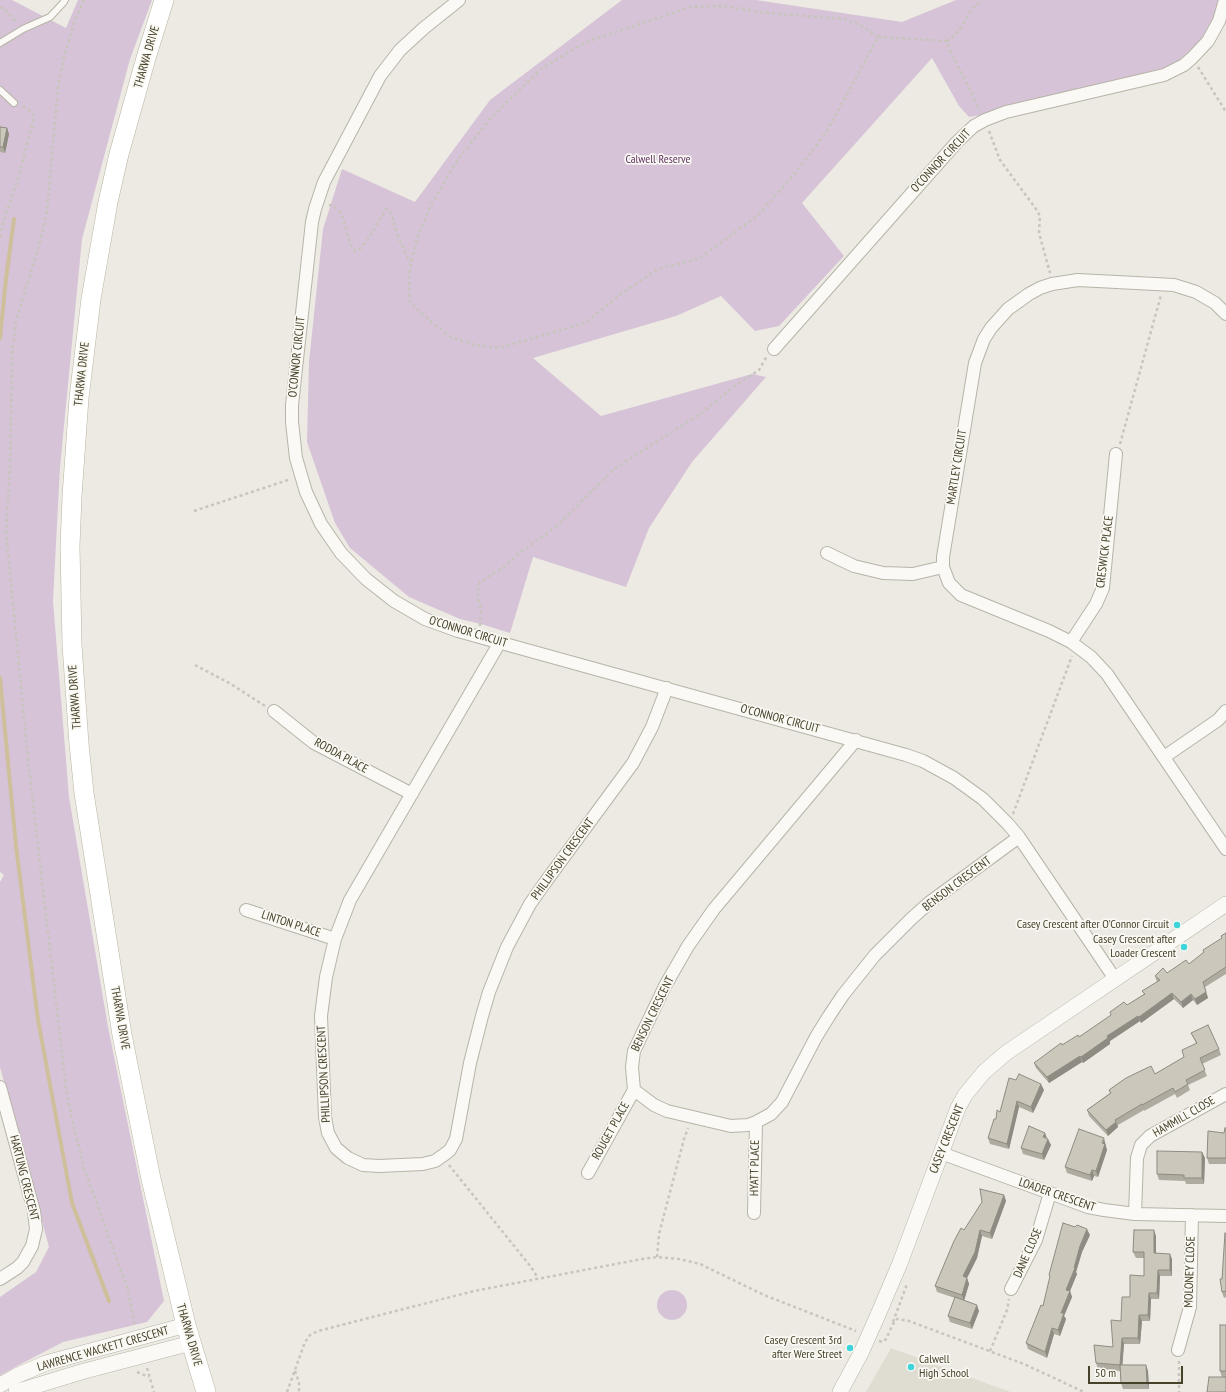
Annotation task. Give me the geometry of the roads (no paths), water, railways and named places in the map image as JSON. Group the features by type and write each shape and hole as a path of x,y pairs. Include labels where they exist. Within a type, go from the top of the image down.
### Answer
{"main road":[{"name":"THARWA DRIVE","path":"164,0 119,154 108,202 91,299 79,398 72,496 70,546 72,645 84,793 122,1036 151,1179 188,1334 206,1392"}],"street":[{"name":"O'CONNOR CIRCUIT","path":"459,0 424,28 400,50 380,76 324,182 315,209 312,222 292,404 292,422 298,464 306,492 321,524 341,553 366,579 394,601 425,618 458,630 500,642 906,755 923,761 954,778 983,799 1019,837 1116,979"},
{"name":"O'CONNOR CIRCUIT","path":"774,348 956,142 974,126 1006,112 1164,75 1184,65 1208,41 1219,21 1225,0"},
{"name":"MARTLEY CIRCUIT","path":"942,567 975,363 984,339 991,328 1008,309 1029,294 1052,284 1078,280 1174,285 1196,292 1215,304 1226,314"},
{"name":"CRESWICK PLACE","path":"1074,645 1103,588 1116,454"},
{"path":"827,553 854,566 883,573 913,574 942,567 949,583 961,595 1049,631 1074,645 1090,657 1107,674 1226,849"},
{"name":"PHILLIPSON CRESCENT","path":"500,642 350,900 335,939 326,977 322,1016 325,1117 328,1133 336,1148 348,1158 363,1165 379,1166 423,1164 435,1161 450,1150 456,1139 470,1063 482,1016 489,992 508,947 530,904 632,763 652,727 667,688"},
{"name":"RODDA PLACE","path":"274,711 314,743 412,794"},
{"path":"1164,757 1218,720 1226,711"},
{"name":"BENSON CRESCENT","path":"856,740 714,909 688,946 665,986 634,1051 632,1067 634,1090 654,1105 668,1111 731,1126 748,1125 771,1114 782,1102 816,1037 843,994 875,955 930,902 1019,837"},
{"name":"CASEY CRESCENT","path":"840,1392 869,1336 900,1262 958,1108 984,1072 1006,1053 1226,904"},
{"name":"LINTON PLACE","path":"246,910 335,939"},
{"name":"HARTUNG CRESCENT","path":"0,1087 34,1211 36,1229 32,1246 23,1262 17,1268 0,1279"},
{"name":"ROUGET PLACE","path":"588,1173 634,1090"},
{"name":"HAMMILL CLOSE","path":"1135,1214 1137,1158 1142,1145 1150,1136 1226,1094"},
{"name":"HYATT PLACE","path":"754,1213 756,1122"},
{"name":"LOADER CRESCENT","path":"941,1153 1088,1207 1135,1214 1226,1216"},
{"name":"DANE CLOSE","path":"1011,1289 1036,1240 1050,1193"},
{"name":"MOLONEY CLOSE","path":"1178,1350 1190,1307 1192,1215"},
{"name":"LAWRENCE WACKETT CRESCENT","path":"0,1385 16,1376 46,1363 188,1334"},
{"name":"LAWRENCE WACKETT CRESCENT","path":"16,1392 81,1372 188,1334"}],"lane":[{"path":"0,43 23,29 50,17 65,0"},
{"path":"0,90 14,102"}],"waterway":[{"path":"0,338 14,219"},
{"path":"0,678 16,846 38,1020 72,1203 109,1301"}],"place":[{"name":"Casey Crescent after O'Connor Circuit","path":"1177,925"},
{"name":"Casey Crescent after Loader Crescent","path":"1184,947"},
{"name":"Casey Crescent 3rd after Were Street","path":"850,1348"},
{"name":"Calwell High School","path":"911,1367"}],"park label":[{"name":"Calwell Reserve","path":"658,160"}]}
